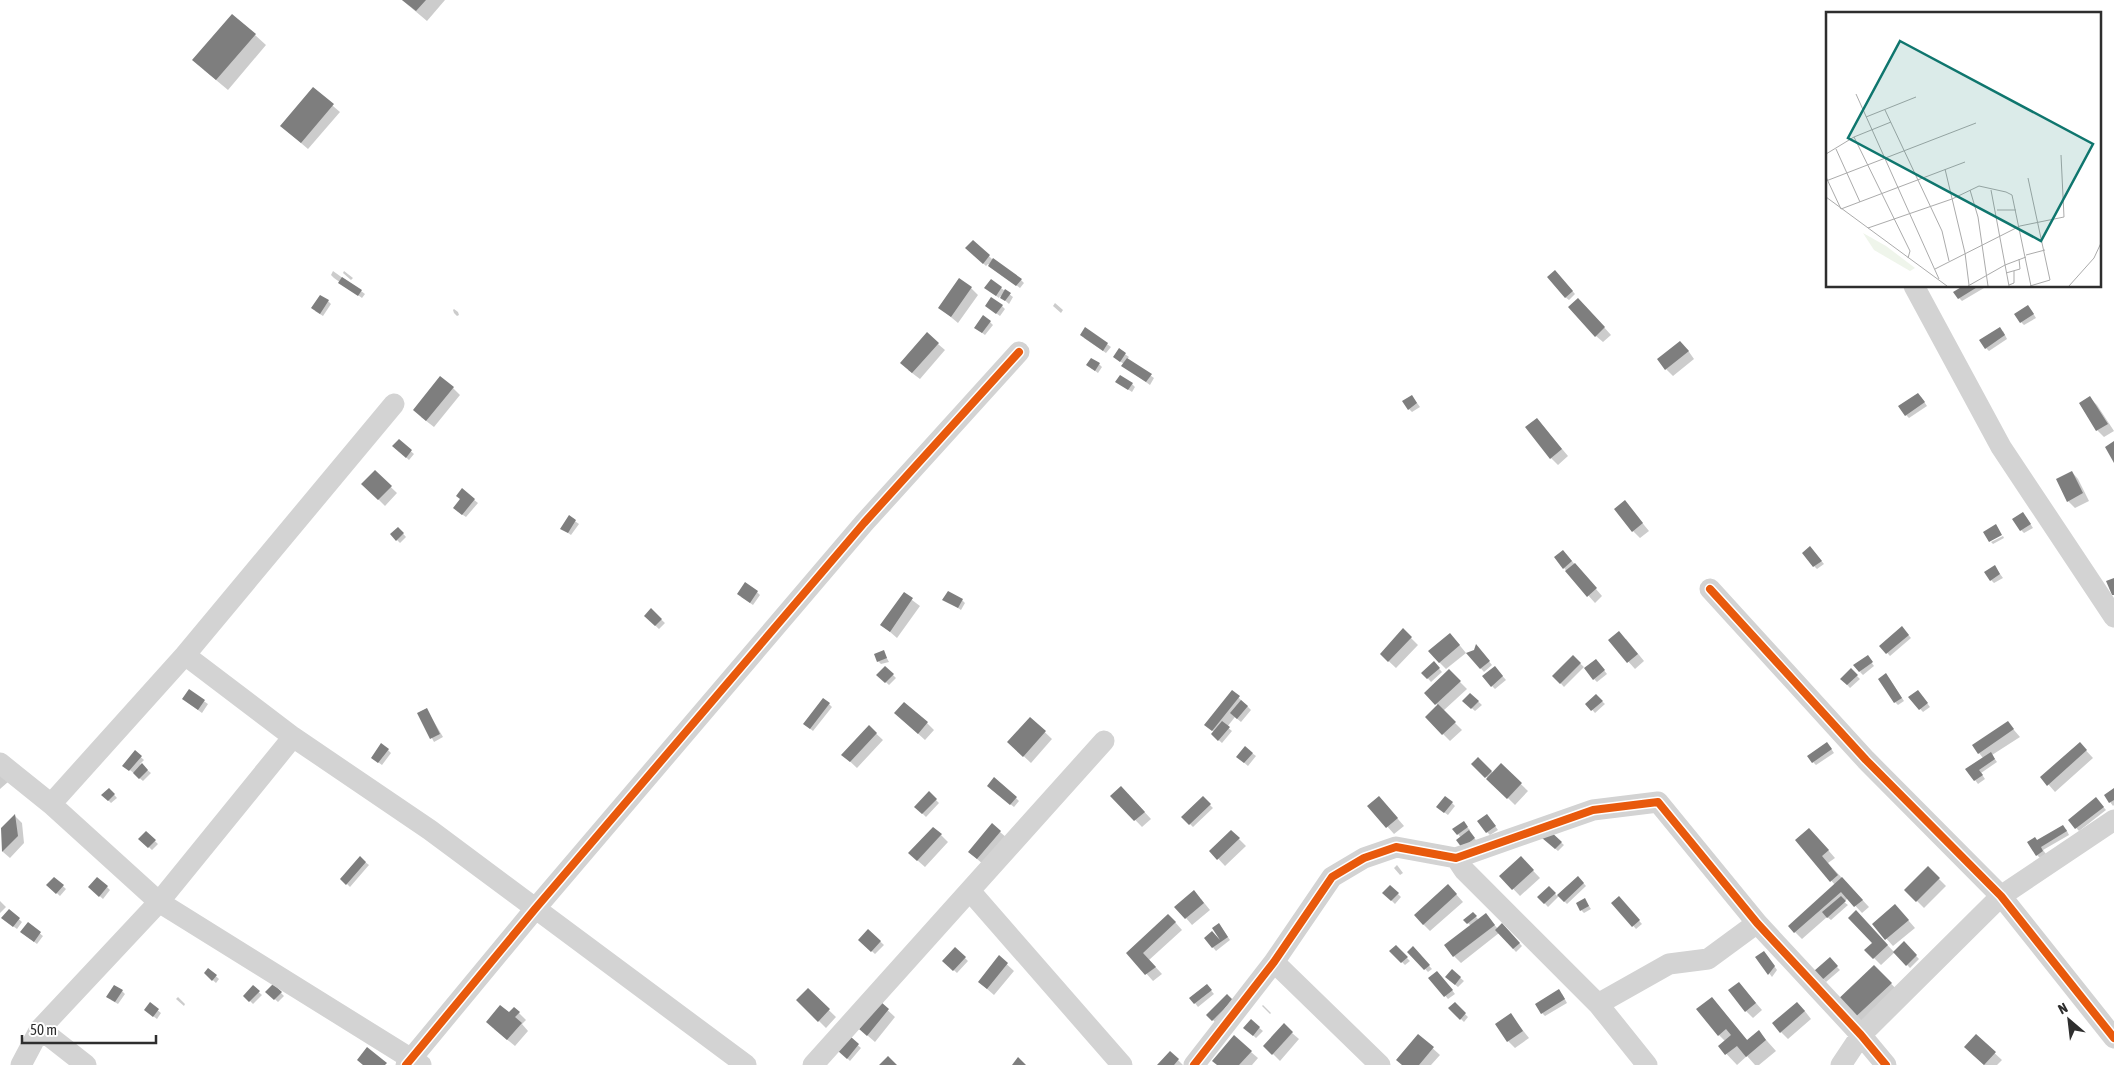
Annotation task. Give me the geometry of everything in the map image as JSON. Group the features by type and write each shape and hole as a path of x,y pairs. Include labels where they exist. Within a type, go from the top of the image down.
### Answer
{"street":[{"path":"1915,288 2001,447 2114,617"},
{"path":"0,763 51,804 159,902 413,1063 534,909 864,523 1020,352"},
{"path":"51,804 185,655 394,404"},
{"path":"1710,589 1866,760 2001,896 2114,1038"},
{"path":"185,655 294,736 430,830 746,1065"},
{"path":"21,1065 40,1029 159,902 294,736"},
{"path":"813,1065 1104,741"},
{"path":"1194,1065 1274,962 1332,878 1364,858 1396,847 1456,858 1593,810 1658,802 1757,923 1861,1035 1886,1065"},
{"path":"1841,1065 1861,1035 2001,896 2114,820"},
{"path":"1456,858 1464,870 1598,1004 1647,1065"},
{"path":"970,891 1122,1065"},
{"path":"1598,1004 1669,964 1708,958 1757,923"},
{"path":"1274,962 1380,1065"},
{"path":"40,1029 86,1065"}],"building":[{"path":"402,0 426,0 416,11"},
{"path":"232,14 256,34 216,80 192,60"},
{"path":"313,87 334,104 301,143 280,126"},
{"path":"973,240 990,255 983,264 965,248"},
{"path":"993,258 1022,279 1016,286 988,266"},
{"path":"1555,270 1573,291 1565,298 1547,277"},
{"path":"342,277 362,290 358,296 338,283"},
{"path":"959,278 972,287 951,317 938,308"},
{"path":"991,279 1002,287 996,296 984,288"},
{"path":"1960,288 1976,288 1958,299 1953,292"},
{"path":"1005,289 1011,293 1005,301 1000,298"},
{"path":"320,295 329,300 320,314 311,308"},
{"path":"991,297 1003,305 996,314 985,306"},
{"path":"1578,298 1605,327 1595,337 1568,307"},
{"path":"2028,305 2034,314 2020,323 2014,314"},
{"path":"983,315 991,321 982,333 974,328"},
{"path":"1085,327 1108,343 1103,351 1080,335"},
{"path":"2000,327 2005,335 1985,349 1979,340"},
{"path":"927,332 939,343 912,373 900,363"},
{"path":"1680,341 1689,351 1665,370 1657,359"},
{"path":"1119,348 1126,353 1120,362 1113,357"},
{"path":"1091,358 1100,363 1095,371 1086,365"},
{"path":"1127,358 1152,374 1146,382 1121,366"},
{"path":"1120,375 1133,383 1128,390 1115,382"},
{"path":"440,376 454,387 426,421 413,410"},
{"path":"1918,393 1925,402 1905,416 1898,406"},
{"path":"1412,395 1417,403 1408,410 1402,401"},
{"path":"2090,396 2108,424 2096,431 2079,403"},
{"path":"1537,418 1562,449 1550,459 1525,427"},
{"path":"399,439 412,450 406,458 392,446"},
{"path":"2114,441 2114,463 2105,447"},
{"path":"375,470 392,486 378,500 361,484"},
{"path":"2072,471 2083,493 2067,502 2056,479"},
{"path":"462,488 475,499 462,515 453,508 460,499 456,496"},
{"path":"1625,500 1643,523 1632,532 1614,509"},
{"path":"2023,512 2031,524 2020,531 2012,519"},
{"path":"569,515 576,520 568,533 560,529"},
{"path":"1996,524 2002,535 1989,542 1983,532"},
{"path":"398,527 404,533 396,541 390,534"},
{"path":"1810,546 1822,561 1813,567 1802,553"},
{"path":"1563,550 1572,561 1563,569 1554,557"},
{"path":"1575,563 1597,588 1587,597 1565,571"},
{"path":"1995,565 2000,574 1990,581 1984,572"},
{"path":"2114,578 2114,595 2112,595 2106,581"},
{"path":"745,582 758,591 750,603 737,594"},
{"path":"948,591 963,599 958,608 942,600"},
{"path":"904,592 913,598 890,632 880,625"},
{"path":"651,608 662,619 655,626 644,616"},
{"path":"1902,626 1909,635 1886,654 1879,646"},
{"path":"1403,628 1412,637 1388,662 1380,654"},
{"path":"1619,631 1638,654 1627,663 1608,640"},
{"path":"1450,633 1460,645 1439,663 1428,651"},
{"path":"1476,644 1490,661 1480,669 1466,653 1474,650"},
{"path":"884,650 887,658 877,662 874,654"},
{"path":"1573,655 1581,663 1560,684 1552,676"},
{"path":"1868,655 1873,662 1859,672 1853,665"},
{"path":"1596,659 1605,670 1593,680 1584,668"},
{"path":"1434,661 1440,668 1427,679 1421,673"},
{"path":"885,666 894,674 885,683 876,675"},
{"path":"1495,666 1503,676 1491,687 1482,676"},
{"path":"1851,668 1858,675 1847,685 1840,679"},
{"path":"1449,669 1461,681 1435,705 1424,693"},
{"path":"1886,673 1902,698 1894,703 1878,679"},
{"path":"189,689 205,700 198,710 182,699"},
{"path":"1232,690 1240,696 1212,731 1204,725"},
{"path":"1918,690 1928,703 1919,710 1908,697"},
{"path":"1470,693 1479,701 1471,709 1462,701"},
{"path":"1596,694 1603,701 1591,711 1585,704"},
{"path":"823,698 830,703 810,729 803,724"},
{"path":"1241,700 1248,706 1237,719 1230,713"},
{"path":"904,702 928,722 918,734 894,713"},
{"path":"1438,704 1456,722 1442,735 1425,717"},
{"path":"427,708 440,734 430,739 417,713"},
{"path":"1030,717 1046,731 1023,757 1007,742"},
{"path":"1222,721 1230,727 1218,741 1211,734"},
{"path":"2008,721 2014,729 1978,754 1972,745"},
{"path":"869,725 877,733 850,762 841,755"},
{"path":"1827,742 1832,749 1812,763 1807,756"},
{"path":"2080,742 2087,750 2047,786 2040,777"},
{"path":"381,743 389,749 378,763 371,758"},
{"path":"1245,746 1253,753 1244,763 1236,757"},
{"path":"135,750 142,756 129,771 122,766"},
{"path":"1991,752 1995,759 1979,770 1983,775 1974,781 1965,769"},
{"path":"1478,757 1492,771 1485,778 1471,764"},
{"path":"142,763 148,770 139,779 133,773"},
{"path":"1501,763 1522,783 1507,799 1486,779"},
{"path":"994,777 1017,797 1010,805 987,786"},
{"path":"1121,786 1145,812 1134,821 1110,796"},
{"path":"109,788 115,794 108,801 101,795"},
{"path":"2114,788 2114,800 2109,803 2104,795"},
{"path":"929,791 937,799 922,814 914,807"},
{"path":"1203,796 1211,804 1189,825 1181,817"},
{"path":"1379,796 1398,818 1386,828 1367,806"},
{"path":"1445,796 1453,802 1444,813 1436,807"},
{"path":"2096,797 2104,807 2075,829 2068,820"},
{"path":"15,814 18,836 2,852 1,828"},
{"path":"1487,814 1496,826 1486,833 1477,821"},
{"path":"1464,821 1468,827 1457,835 1452,829"},
{"path":"992,823 1001,831 977,859 968,852"},
{"path":"2063,825 2067,831 2041,847 2043,851 2036,856 2027,842 2035,837 2037,840"},
{"path":"933,827 942,834 917,861 908,853"},
{"path":"1809,828 1829,850 1822,856 1838,875 1830,882 1795,840"},
{"path":"1231,830 1240,838 1217,860 1209,851"},
{"path":"1469,830 1475,838 1462,848 1456,840"},
{"path":"1549,830 1562,842 1555,849 1542,838"},
{"path":"146,831 156,840 148,848 138,839"},
{"path":"360,856 366,862 346,885 340,879"},
{"path":"1521,856 1534,870 1512,890 1499,876"},
{"path":"1928,866 1940,878 1916,902 1904,890"},
{"path":"1578,876 1584,883 1564,902 1557,895"},
{"path":"54,877 64,885 56,894 46,885"},
{"path":"97,877 108,886 99,897 88,887"},
{"path":"1842,877 1863,900 1854,907 1841,892 1794,933 1788,926"},
{"path":"1448,884 1457,894 1423,925 1414,915"},
{"path":"1390,885 1399,893 1391,901 1382,893"},
{"path":"1549,886 1556,893 1544,904 1537,897"},
{"path":"1194,890 1204,903 1185,919 1174,907"},
{"path":"1619,896 1640,920 1632,927 1611,903"},
{"path":"1841,896 1846,901 1827,918 1822,912"},
{"path":"1585,898 1589,906 1580,911 1576,903"},
{"path":"1895,904 1909,920 1885,940 1872,924"},
{"path":"9,909 20,918 13,927 1,918"},
{"path":"1856,910 1888,945 1873,959 1864,950 1872,943 1848,918"},
{"path":"1473,912 1477,916 1467,924 1463,920"},
{"path":"1486,913 1495,925 1453,957 1444,945"},
{"path":"1168,914 1176,922 1143,953 1156,967 1145,975 1126,953"},
{"path":"28,922 41,932 34,942 20,932"},
{"path":"1219,923 1228,937 1212,948 1204,938 1212,931 1220,940 1212,928"},
{"path":"1502,923 1520,943 1513,949 1495,930"},
{"path":"868,929 881,941 871,952 858,940"},
{"path":"1904,941 1917,955 1906,966 1893,952"},
{"path":"1396,945 1408,957 1401,963 1389,951"},
{"path":"1413,946 1430,965 1424,970 1407,952"},
{"path":"955,947 966,957 953,971 942,961"},
{"path":"1764,951 1775,966 1768,975 1755,957"},
{"path":"999,955 1008,963 987,989 978,982"},
{"path":"1830,957 1838,966 1822,980 1814,971"},
{"path":"1874,965 1892,983 1850,1022 1833,1004"},
{"path":"208,968 217,975 212,981 204,973"},
{"path":"1452,969 1461,977 1455,985 1445,977"},
{"path":"1437,971 1453,990 1444,997 1428,978"},
{"path":"1739,982 1756,1003 1745,1012 1728,990"},
{"path":"273,984 282,992 274,1000 265,992"},
{"path":"1207,984 1212,990 1194,1004 1189,998"},
{"path":"114,985 123,990 115,1002 106,997"},
{"path":"253,985 260,991 249,1002 243,996"},
{"path":"808,988 830,1009 818,1022 796,1000"},
{"path":"1559,989 1565,999 1541,1014 1535,1004"},
{"path":"1227,994 1233,1000 1212,1021 1206,1015"},
{"path":"1712,997 1747,1040 1759,1030 1766,1040 1746,1057 1737,1046 1725,1055 1718,1046 1731,1035 1726,1029 1718,1036 1696,1009"},
{"path":"150,1002 159,1009 153,1017 144,1010"},
{"path":"881,1002 889,1009 867,1036 859,1029"},
{"path":"1455,1002 1466,1013 1460,1020 1448,1008"},
{"path":"1797,1002 1805,1011 1780,1033 1772,1023"},
{"path":"500,1005 509,1012 514,1007 520,1012 515,1017 522,1023 507,1040 486,1022"},
{"path":"1511,1013 1523,1031 1507,1042 1495,1024"},
{"path":"1251,1019 1260,1027 1253,1036 1243,1028"},
{"path":"1284,1023 1293,1032 1272,1055 1263,1046"},
{"path":"1418,1034 1434,1047 1419,1065 1402,1065 1396,1060"},
{"path":"1976,1034 1996,1052 1984,1065 1964,1047"},
{"path":"1234,1035 1252,1051 1239,1065 1217,1065 1212,1061"},
{"path":"851,1037 859,1044 847,1059 838,1051"},
{"path":"367,1047 387,1063 385,1065 363,1065 357,1060"},
{"path":"1170,1051 1179,1059 1174,1065 1157,1065"},
{"path":"888,1056 897,1065 879,1065"},
{"path":"1018,1057 1026,1065 1012,1065"}],"cycle path":[{"path":"406,1065 535,909 864,523 1019,352"},
{"path":"1710,589 1866,760 2001,896 2114,1038"},
{"path":"1194,1065 1274,962 1332,877 1364,858 1396,847 1456,858 1593,810 1658,802 1757,923 1861,1035 1886,1065"}]}
